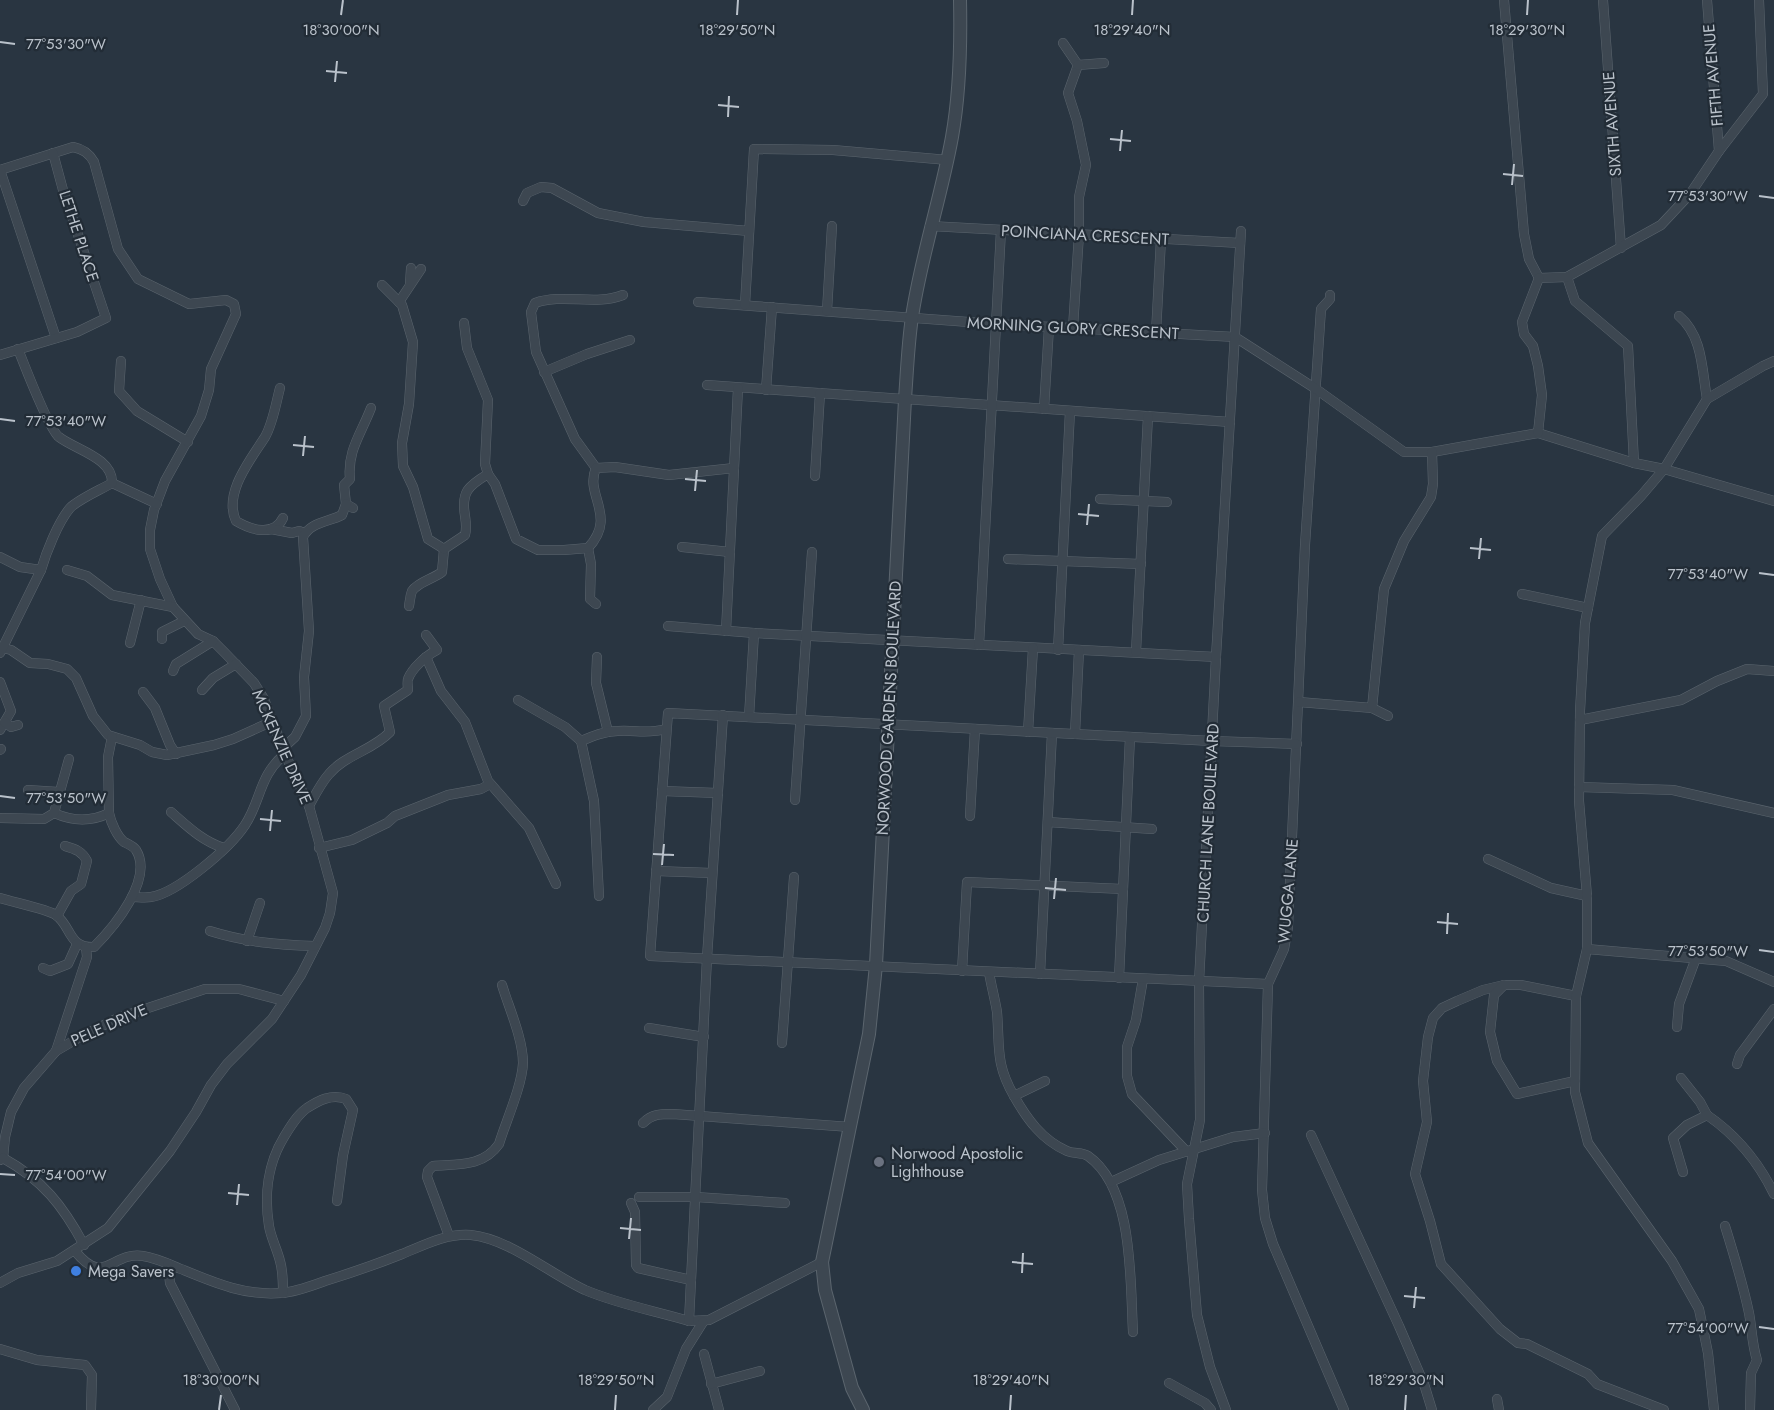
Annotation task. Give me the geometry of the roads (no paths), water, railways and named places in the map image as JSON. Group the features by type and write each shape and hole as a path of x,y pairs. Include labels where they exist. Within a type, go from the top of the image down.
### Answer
{"street":[{"name":"NORWOOD GARDENS BOULEVARD","path":"863,1410 852,1388 825,1290 822,1263 869,1034 876,965 904,399 912,317 930,226 948,160 958,101 961,48 960,0"},
{"path":"1504,0 1524,234 1529,259 1539,278 1522,322 1524,334 1533,346 1538,366 1542,395 1538,433"},
{"name":"SIXTH AVENUE","path":"1603,0 1621,248"},
{"name":"FIFTH AVENUE","path":"1707,0 1719,151"},
{"path":"1539,278 1567,277 1621,248 1661,225 1690,194 1719,151 1763,94 1759,0"},
{"path":"1063,43 1078,65"},
{"path":"1078,65 1104,63"},
{"path":"1072,328 1080,234 1079,197 1086,165 1077,121 1068,93 1078,65"},
{"name":"MCKENZIE DRIVE","path":"0,1283 18,1273 57,1261 80,1248 108,1228 127,1207 170,1151 211,1085 227,1064 272,1019 284,1001 301,975 325,928 333,893 309,806 264,699 254,683 236,664 213,641 198,634 173,607 150,549 150,530 156,504 165,481 201,416 209,390 211,369 236,314 234,304 226,300 206,304 189,304 138,279 118,249 94,162 89,154 80,148 73,147 53,153"},
{"path":"745,305 754,148 833,150 948,160"},
{"path":"1,351 18,349 56,338 0,170 53,153"},
{"name":"LETHE PLACE","path":"53,153 106,318 77,332 56,338"},
{"path":"523,201 527,193 541,187 552,188 598,213 644,222 749,231"},
{"path":"828,311 832,226"},
{"name":"POINCIANA CRESCENT","path":"930,226 1240,243"},
{"path":"979,645 1001,230"},
{"name":"CHURCH LANE BOULEVARD","path":"1226,1410 1210,1367 1197,1315 1187,1184 1191,1151 1200,1120 1199,982 1241,231"},
{"path":"1156,333 1161,239"},
{"path":"399,302 409,290 416,269"},
{"path":"1567,277 1575,301 1628,346 1634,463"},
{"path":"382,285 404,310 413,342 409,404 402,443 403,466 413,487 428,539 444,549"},
{"path":"596,468 575,439 544,372 536,352 531,312 535,303 544,300 610,300 623,295"},
{"name":"WUGGA LANE","path":"1330,295 1330,299 1321,309 1305,545 1288,927 1284,949 1268,984 1262,1190 1265,1218 1273,1244 1344,1410"},
{"name":"MORNING GLORY CRESCENT","path":"698,302 996,324 1235,337"},
{"path":"766,390 772,307"},
{"path":"1679,316 1691,328 1699,348 1707,399"},
{"path":"464,323 467,348 488,400 485,464 516,539 538,550 588,548 597,537 601,521 594,480 596,468"},
{"path":"1044,409 1049,327"},
{"path":"1235,337 1316,389 1404,452 1432,452 1538,433 1634,463 1664,469 1774,501"},
{"path":"544,372 587,354 630,340"},
{"path":"18,349 56,436 105,464 112,475 112,483"},
{"path":"121,361 118,391 136,411 188,442"},
{"path":"1714,1410 1708,1353 1699,1309 1672,1261 1588,1143 1575,1092 1576,996 1587,949 1587,896 1579,787 1585,623 1602,536 1664,469 1707,399 1774,361"},
{"path":"707,386 1230,422"},
{"path":"280,388 266,436 244,468 232,505 236,521 261,530 304,533 321,522 342,515 350,506 344,485 350,479 349,458 370,408"},
{"path":"726,631 738,388"},
{"path":"815,476 820,393"},
{"path":"1058,650 1070,411"},
{"path":"1136,652 1148,417"},
{"path":"1372,708 1384,589 1404,541 1431,497 1432,452"},
{"path":"596,468 615,467 669,475 734,468"},
{"path":"444,549 465,535 466,526 462,502 464,496 476,482 488,474"},
{"path":"112,483 156,504"},
{"path":"112,483 71,508 56,533 41,570 1,650 12,650 30,663 48,664 67,669 76,678 93,716 108,735 140,745 152,752 177,754 233,739 273,721"},
{"path":"1100,499 1167,502"},
{"path":"271,529 280,524 284,518"},
{"path":"132,897 152,897 183,883 224,848 245,825 271,766 295,737 306,716 304,677 309,631 304,533"},
{"path":"682,547 730,552"},
{"path":"588,548 591,564 590,599 596,604"},
{"path":"409,606 410,595 414,588 442,572 444,549"},
{"path":"795,800 812,552"},
{"path":"0,557 20,567 41,570"},
{"path":"1008,559 1141,564"},
{"path":"67,570 87,576 112,596 173,607"},
{"path":"1522,594 1588,608"},
{"path":"130,643 141,600"},
{"path":"162,639 162,632 184,621"},
{"path":"668,626 892,641 1216,657"},
{"path":"749,717 753,633"},
{"path":"309,806 330,773 381,741 390,732 384,706 408,690 407,680 426,657 437,650 426,635"},
{"path":"173,671 176,664 213,641"},
{"path":"1028,732 1033,648"},
{"path":"1075,734 1079,650"},
{"path":"426,657 441,691 465,722 490,784 529,828 556,884"},
{"path":"597,657 596,682 608,732"},
{"path":"202,690 213,678 236,664"},
{"path":"1580,720 1681,700 1716,681 1747,669 1774,671"},
{"path":"0,682 11,711 3,726 18,725"},
{"path":"143,692 155,708 170,745 177,754"},
{"path":"518,700 565,727 581,741 594,801 599,896"},
{"path":"1299,702 1372,708 1388,716"},
{"path":"1268,984 650,956 666,729 668,713 1297,744"},
{"path":"689,1321 707,958 723,715"},
{"path":"581,741 619,730 652,733 666,729"},
{"path":"970,816 975,729"},
{"path":"1040,974 1052,733"},
{"path":"82,946 94,947 104,937 132,897 141,871 135,848 122,840 110,821 108,758 112,737"},
{"path":"1119,978 1130,737"},
{"path":"0,818 44,819 54,813 69,759"},
{"path":"319,848 352,840 372,831 395,816 448,795 481,789 490,784"},
{"path":"1579,787 1673,790 1774,813"},
{"path":"28,790 59,792"},
{"path":"662,791 718,793"},
{"path":"171,812 198,835 224,848"},
{"path":"54,813 65,818 96,820 109,813"},
{"path":"1048,822 1152,829"},
{"path":"57,916 71,891 81,884 87,861 76,849 65,846"},
{"path":"1488,860 1551,888 1587,896"},
{"path":"656,871 712,873"},
{"path":"782,1043 794,877"},
{"path":"962,970 967,882 1123,889"},
{"path":"4,896 29,903 57,916 82,946 87,957 56,1051"},
{"path":"247,942 260,903"},
{"path":"210,931 247,942 315,946"},
{"path":"43,968 50,971 68,964 82,946"},
{"path":"1587,949 1726,961 1774,982"},
{"path":"1677,1027 1678,1004 1696,958"},
{"path":"989,972 996,1011 998,1056 1001,1070 1014,1096 1032,1124 1048,1142 1070,1152 1085,1154 1101,1166 1111,1182 1126,1234 1132,1332"},
{"path":"1143,979 1136,1020 1127,1047 1127,1076 1132,1094 1191,1151"},
{"path":"449,1236 427,1177 428,1171 433,1166 473,1163 483,1160 492,1153 498,1144 523,1064 522,1049 502,985"},
{"path":"1576,996 1521,986 1504,986 1483,990 1442,1008 1433,1018 1428,1037 1423,1081 1427,1122 1415,1174 1441,1264 1500,1329 1518,1343 1527,1344 1588,1374 1597,1384 1664,1410"},
{"path":"1504,986 1494,995 1490,1032 1497,1061 1517,1095 1575,1081"},
{"name":"PELE DRIVE","path":"80,1248 56,1200 38,1181 2,1159 11,1112 24,1088 56,1051 118,1018 205,989 239,989 284,1001"},
{"path":"1737,1064 1740,1055 1774,1009"},
{"path":"649,1028 704,1037"},
{"path":"1681,1078 1707,1115 1719,1123 1748,1152 1774,1194"},
{"path":"1014,1096 1045,1081"},
{"path":"283,1293 280,1259 269,1227 268,1176 276,1150 290,1126 304,1110 321,1099 337,1097 346,1099 353,1110 343,1155 338,1201"},
{"path":"643,1123 649,1117 657,1114 850,1127"},
{"path":"1683,1172 1673,1138 1687,1125 1707,1115"},
{"path":"1111,1182 1159,1160 1233,1137 1265,1133"},
{"path":"1311,1135 1399,1326 1424,1384 1432,1410"},
{"path":"639,1197 696,1197 785,1203"},
{"path":"631,1203 635,1212 636,1265 639,1268 690,1280"},
{"path":"1725,1226 1750,1317 1757,1360 1750,1373 1750,1410"},
{"path":"80,1248 84,1263 94,1268 142,1256 168,1264 222,1287 252,1294 283,1293 372,1266 449,1236 474,1235 502,1244 585,1290 604,1298 689,1321 703,1322 822,1263"},
{"path":"168,1264 170,1283 235,1410"},
{"path":"653,1410 668,1397 686,1349 703,1322"},
{"path":"0,1349 37,1360 85,1365 92,1375 91,1410"},
{"path":"704,1354 719,1410"},
{"path":"711,1384 760,1371"},
{"path":"1169,1383 1205,1403 1211,1410"},
{"path":"1497,1399 1499,1410"}],"place":[{"name":"Norwood Apostolic Lighthouse","path":"879,1162"},
{"name":"Mega Savers","path":"76,1271"}]}
